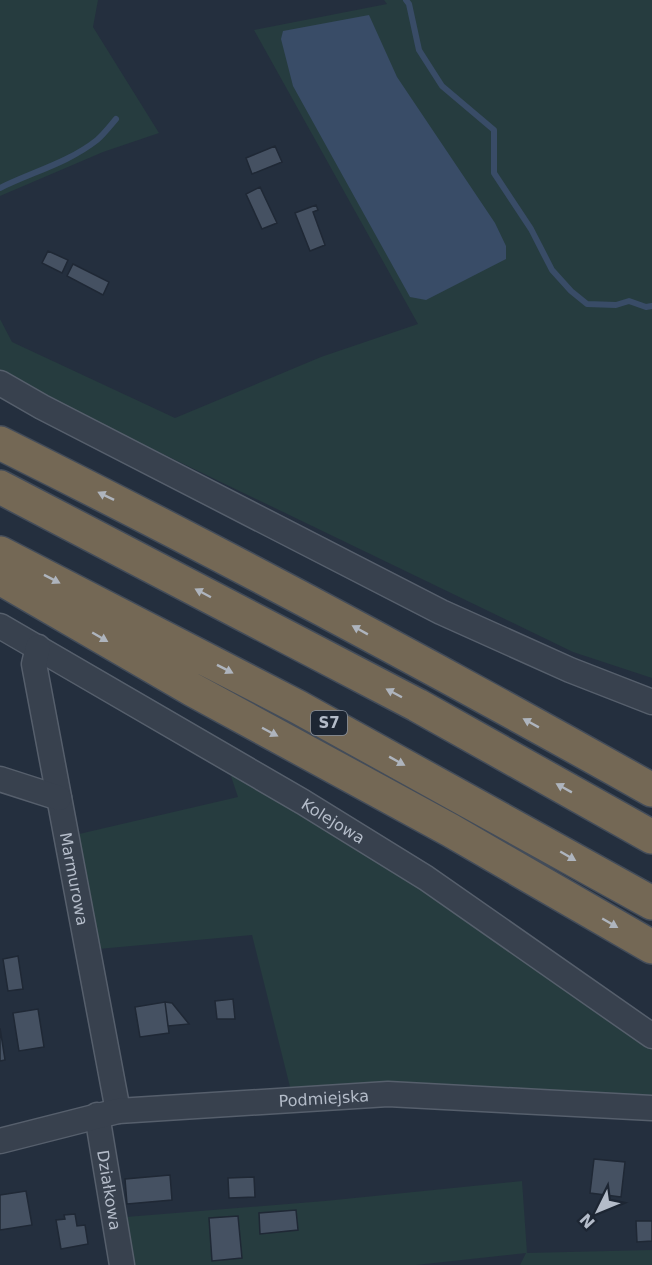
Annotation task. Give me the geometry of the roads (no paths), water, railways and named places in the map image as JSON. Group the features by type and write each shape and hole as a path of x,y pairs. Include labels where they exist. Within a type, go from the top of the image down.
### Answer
{"highway":[{"path":"0,443 179,533 652,790"},
{"path":"0,487 417,705 652,837"},
{"name":"S7","path":"0,553 298,706 652,903"},
{"path":"0,578 193,690 450,830 652,947"},
{"path":"582,751 652,778"}],"street":[{"path":"0,383 42,407 441,612 570,670 652,702"},
{"name":"Kolejowa","path":"0,626 303,802 426,878 652,1036"},
{"name":"Marmurowa","path":"38,647 34,664 59,798 107,1113"},
{"path":"0,779 59,798"},
{"name":"Podmiejska","path":"0,1141 107,1113 388,1094 652,1108"},
{"name":"Działkowa","path":"107,1113 122,1265"}],"water":[{"path":"369,15 397,77 495,223 506,246 506,259 426,300 410,297 293,86 281,39 283,31"}],"waterway":[{"path":"406,0 409,4 419,50 442,86 494,130 494,173 531,229 552,270 571,291 587,304 616,305 629,301 646,307 652,306"},
{"path":"0,188 86,148 100,138 116,119"}]}
